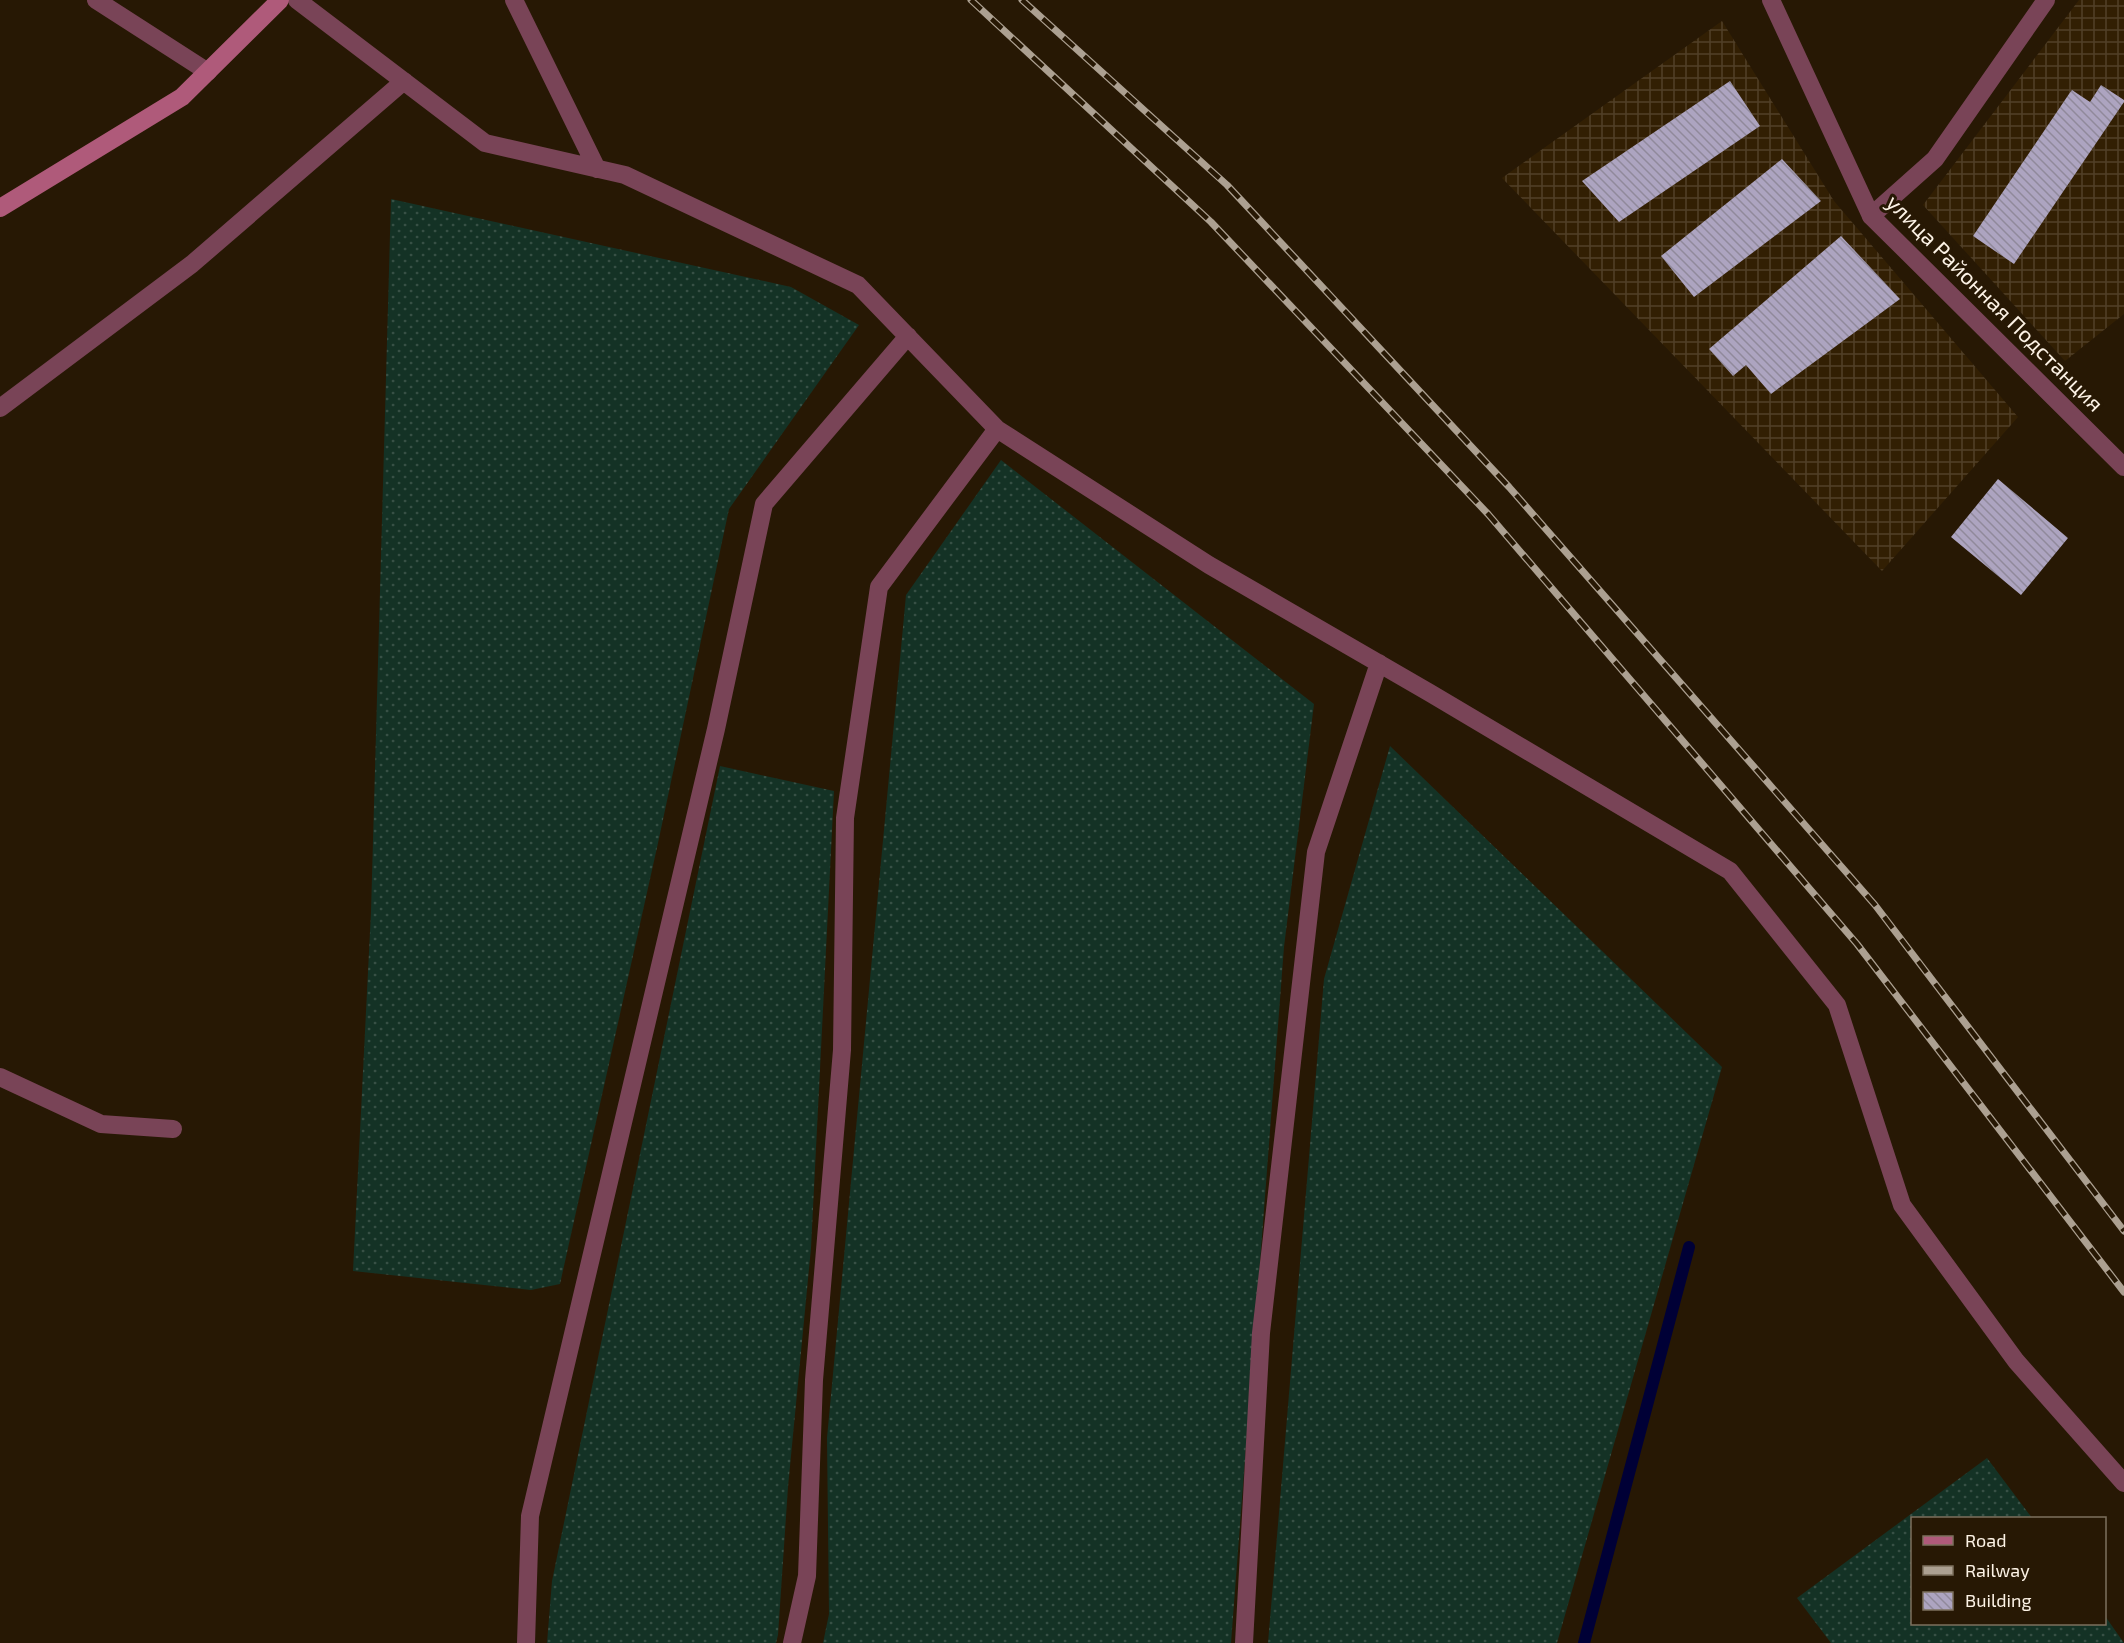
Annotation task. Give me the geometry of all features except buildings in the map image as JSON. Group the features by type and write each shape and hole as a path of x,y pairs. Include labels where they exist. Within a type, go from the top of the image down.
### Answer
{"street":[{"path":"96,0 208,72"},
{"path":"0,207 182,97 280,0"},
{"path":"297,0 485,143 625,175 858,285 997,429 1209,565 1730,871 1837,1005 1902,1205 2016,1361 2124,1483"},
{"path":"514,0 597,169"},
{"name":"улица Районная Подстанция","path":"1771,0 1871,216 2124,467"},
{"path":"1871,216 1935,159 2046,0"},
{"path":"0,408 192,264 404,81"},
{"path":"526,1643 530,1516 716,729 764,504 908,336"},
{"path":"792,1643 807,1576 814,1380 842,1050 845,819 879,587 997,429"},
{"path":"1244,1643 1261,1333 1316,852 1379,663"},
{"path":"0,1077 101,1124 173,1129"}],"shaded area":[{"path":"2079,0 2124,0 2124,314 2065,361 1923,205"},
{"path":"1722,21 1834,201 2018,417 1882,571 1502,178"}],"green space":[{"path":"391,199 791,287 859,325 729,509 560,1284 531,1290 353,1271 371,912"},
{"path":"1001,460 1314,704 1284,947 1231,1643 823,1643 829,1614 827,1438 906,595"},
{"path":"1390,746 1722,1067 1557,1643 1268,1643 1324,979"},
{"path":"720,766 834,791 811,1248 788,1487 778,1635 776,1643 547,1643 552,1581"},
{"path":"1987,1458 2031,1517 1911,1517 1911,1625 2106,1625 2106,1617 2124,1643 1831,1643 1797,1598"}],"waterway":[{"path":"1584,1643 1689,1247"}],"railway":[{"path":"971,0 1211,222 1488,514 1857,944 2124,1292"},
{"path":"1022,0 1227,185 1509,487 1875,905 2124,1231"}]}
